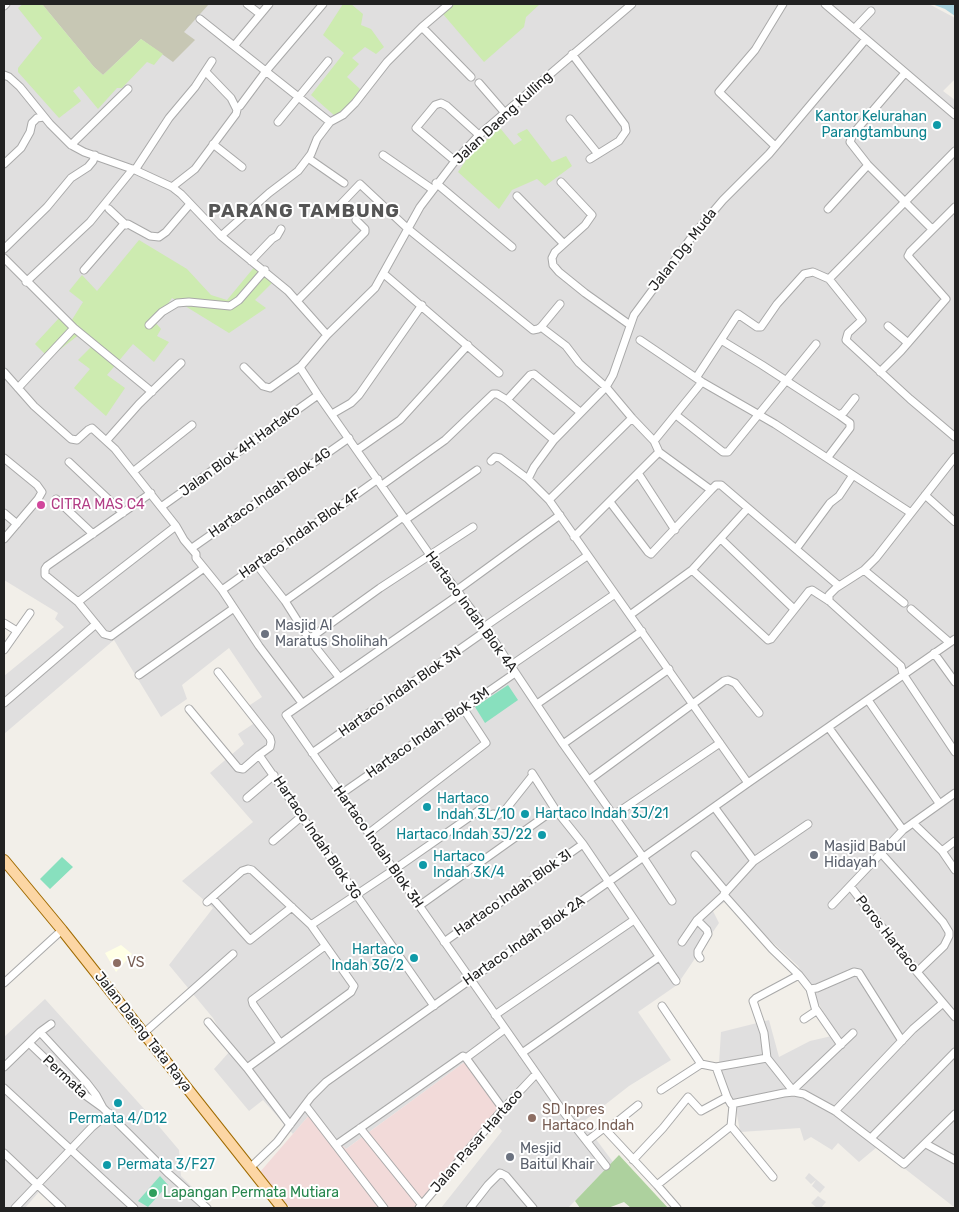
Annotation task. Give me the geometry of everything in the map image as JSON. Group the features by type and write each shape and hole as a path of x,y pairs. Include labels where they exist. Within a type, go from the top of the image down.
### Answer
{"main road":[{"name":"Jalan Daeng Tata Raya","path":"5,865 62,930 251,1167 281,1208"}],"street":[{"path":"247,4 260,14"},
{"path":"234,46 269,4"},
{"path":"240,106 266,71 323,4"},
{"path":"221,236 269,193 298,171 308,158 317,139 330,122 343,115 387,62 422,27 449,4"},
{"name":"Jalan Daeng Kulling","path":"244,367 263,386 270,388 301,366 327,335 375,288 407,228 434,186 455,161 479,135 632,4"},
{"path":"775,146 719,92 755,50 783,4"},
{"path":"825,4 955,115"},
{"path":"854,29 871,11"},
{"path":"200,19 330,122"},
{"path":"422,27 471,77"},
{"name":"Jalan Dg. Muda","path":"528,479 534,467 554,440 606,387 613,375 630,325 648,294 703,223 775,146 866,39"},
{"path":"572,54 625,125 626,131 619,141 590,159"},
{"path":"26,282 84,228 134,169 169,118 206,72 212,61"},
{"path":"278,122 328,61"},
{"path":"172,188 195,169 236,114 237,110 231,98 206,72"},
{"path":"905,73 850,139 852,146 868,165 932,229"},
{"path":"4,75 20,87 44,117 71,144 134,169 181,194 221,236 265,270 298,300 327,335"},
{"path":"478,83 505,113"},
{"path":"71,144 128,89"},
{"path":"455,161 416,128 435,105 441,103 447,106 479,135"},
{"path":"4,164 21,148 30,132 32,123 37,118 44,117"},
{"path":"570,119 598,154"},
{"path":"213,144 242,167"},
{"path":"829,278 955,151"},
{"path":"4,249 47,207 71,178 88,167 95,155"},
{"path":"383,155 434,186 512,247"},
{"path":"308,158 344,182"},
{"path":"828,209 868,165"},
{"path":"561,182 592,215 585,224 563,243 552,258 553,265 584,293 630,325"},
{"path":"340,205 360,184 407,228 530,329 535,330 541,327 560,304"},
{"path":"517,196 563,243"},
{"path":"109,209 126,225 128,224 144,234 157,238 166,232 190,204"},
{"path":"880,372 935,314 946,299 908,256 955,206"},
{"path":"298,300 364,233 365,229 356,220"},
{"path":"84,270 120,228 126,225"},
{"path":"251,261 277,236 281,229"},
{"path":"4,258 74,328 152,392"},
{"path":"149,325 162,312 177,303 189,302 224,307 230,306 240,300 265,270"},
{"path":"654,440 676,415 738,314 761,327 804,274 813,272 829,278 862,320 848,332 846,340 955,437"},
{"path":"384,274 422,305 499,374"},
{"path":"332,414 351,403 359,395 422,305"},
{"path":"888,326 908,343"},
{"path":"541,327 566,346 579,363 606,387 632,418 654,440 660,452 711,490"},
{"path":"18,388 74,328"},
{"path":"640,340 699,380 760,414 828,457 911,513"},
{"path":"721,340 787,380 848,422 850,427 828,457"},
{"path":"676,415 724,452 727,452 816,344"},
{"path":"357,450 400,420 468,345"},
{"path":"107,440 139,404 181,363"},
{"name":"Hartaco Indah Blok 4A","path":"301,366 301,369 318,395 430,555 486,629 563,744 644,857 672,901"},
{"path":"4,372 34,406 71,439 77,440 92,428 107,440 134,471 176,526 184,540 192,548 196,558 222,590 259,646 302,703 458,592 560,515"},
{"path":"554,440 507,400 530,375 534,374 580,412"},
{"name":"Hartaco Indah Blok 4F","path":"222,590 445,440 493,394 497,394 507,400"},
{"name":"Jalan Blok 4H Hartako","path":"161,507 318,395"},
{"path":"839,415 844,412 855,398"},
{"path":"549,500 632,418"},
{"path":"134,471 192,425"},
{"name":"Hartaco Indah Blok 4G","path":"192,548 349,438"},
{"path":"574,537 660,452"},
{"path":"491,461 495,457 500,458 528,479 549,500 748,783"},
{"path":"829,601 829,595 839,586 864,570 876,558 955,457"},
{"path":"4,458 37,485 42,492 4,539"},
{"path":"69,462 123,513"},
{"path":"284,601 477,470"},
{"path":"638,473 675,530"},
{"path":"796,549 830,503 839,496 853,475"},
{"path":"610,502 651,554 711,490 716,486 723,486 839,586"},
{"path":"151,493 47,566 45,573 47,577 78,602 106,635 113,636 204,568"},
{"path":"925,495 955,522"},
{"path":"56,499 93,534"},
{"path":"630,615 692,570 748,508"},
{"path":"4,513 17,524"},
{"path":"78,602 176,526"},
{"path":"309,639 380,588 473,527"},
{"path":"720,539 794,609"},
{"name":"Hartaco Indah Blok 3N","path":"312,753 587,556"},
{"path":"257,565 339,678"},
{"path":"692,570 768,640 771,639 810,590 829,601 901,666 903,674 955,752"},
{"path":"864,570 904,603"},
{"name":"Hartaco Indah Blok 3M","path":"341,794 463,708 615,594"},
{"path":"139,675 234,608"},
{"path":"911,609 952,640"},
{"path":"4,650 30,613"},
{"path":"4,623 17,631"},
{"path":"4,703 96,624"},
{"path":"537,704 642,631"},
{"name":"Hartaco Indah Blok 2A","path":"251,1167 271,1150 305,1105 326,1082 952,640"},
{"path":"934,653 955,682"},
{"path":"563,744 669,669"},
{"path":"189,709 238,768 243,769 270,747 270,738 218,672"},
{"path":"589,780 728,680 735,683 759,714"},
{"path":"868,700 939,804"},
{"name":"Hartaco Indah Blok 3H","path":"302,703 286,715 537,1075 606,1166"},
{"path":"369,833 486,743 463,708"},
{"path":"828,728 902,830"},
{"path":"614,815 720,743"},
{"name":"Hartaco Indah Blok 3G","path":"259,755 434,1006"},
{"path":"493,814 498,815 506,809 532,774 555,809 583,844 676,981"},
{"path":"248,798 274,775"},
{"name":"Poros Hartaco","path":"955,793 902,830 850,886 917,972 955,1017"},
{"path":"714,808 754,861"},
{"path":"312,925 481,809"},
{"path":"419,906 555,809"},
{"path":"273,841 302,816"},
{"path":"913,823 942,851 955,870"},
{"path":"682,942 697,920 725,894 754,861 808,824"},
{"path":"942,851 955,841"},
{"name":"Hartaco Indah Blok 3I","path":"444,942 583,844"},
{"path":"880,852 943,922 952,936 917,972"},
{"path":"695,855 725,894 772,949 799,975 810,989 816,1009 841,1045"},
{"path":"247,1068 354,988 312,925 252,870 242,871 209,900 250,940 292,907"},
{"path":"832,905 850,886"},
{"path":"495,1015 634,920"},
{"path":"697,920 708,932 698,953 700,958"},
{"path":"4,983 62,930"},
{"path":"280,1042 252,1004 252,1000 325,946"},
{"path":"144,1033 233,954"},
{"path":"522,1053 659,957"},
{"path":"810,989 857,972 902,1041"},
{"path":"799,975 753,1001 764,1033 768,1058 794,1091 808,1096 835,1111 904,1164 955,1114"},
{"path":"835,1111 902,1041 943,1004"},
{"path":"662,1006 701,1064"},
{"path":"804,1019 815,1013 816,1009"},
{"path":"208,1022 247,1068 290,1125"},
{"path":"4,1067 40,1032 51,1024"},
{"path":"336,1145 462,1057 466,1058 505,1029"},
{"path":"40,1032 86,1082 108,1112 169,1174 207,1208"},
{"path":"716,1067 727,1097 730,1103 734,1105 794,1091 853,1033"},
{"name":"Permata","path":"29,1043 78,1090 108,1112"},
{"path":"871,1138 955,1052"},
{"path":"466,1058 503,1109"},
{"path":"660,1090 701,1064 716,1067 768,1058"},
{"name":"Jalan Pasar Hartaco","path":"420,1207 503,1109 537,1075"},
{"path":"4,1088 134,1208"},
{"path":"633,1160 663,1128 688,1097 702,1111 727,1097"},
{"path":"305,1105 384,1208"},
{"path":"607,1130 638,1105"},
{"path":"658,1185 731,1126 734,1105"},
{"path":"15,1208 108,1112"},
{"path":"731,1126 773,1177"},
{"path":"360,1128 420,1207"},
{"path":"587,1142 604,1128 607,1130 658,1185 676,1208"},
{"path":"926,1144 955,1160"},
{"path":"4,1152 62,1208"},
{"path":"473,1207 500,1173 506,1176 533,1208"}],"shaded area":[{"path":"4,4 929,4 955,18 955,79 943,91 955,100 954,1207 877,1147 859,1162 838,1143 832,1150 811,1137 804,1141 800,1128 740,1132 736,1109 721,1081 719,1063 721,1032 769,1020 779,1057 810,1041 836,1035 798,966 727,900 713,911 719,923 677,985 638,1012 671,1060 629,1086 583,1122 613,1162 568,1208 441,1208 502,1131 494,1122 466,1061 346,1149 311,1113 293,1134 263,1100 249,1111 214,1069 231,1050 213,1018 169,965 213,908 182,881 253,822 210,773 244,744 238,734 256,722 247,707 262,697 229,648 182,685 187,699 161,717 114,640 4,734 4,676 64,627 55,619 58,613 4,580"},
{"path":"42,4 209,4 184,32 195,40 173,62 141,39 103,75 94,67"},
{"name":"VS","path":"121,945 132,954 116,972 105,953"},
{"path":"45,999 179,1150 181,1176 213,1208 65,1208 43,1187 25,1208 4,1208 4,1037"},
{"path":"466,1061 502,1114 419,1208 290,1208 260,1172 311,1113 346,1149"},
{"path":"809,1173 825,1187 820,1193 812,1186 816,1180 811,1184 805,1178"},
{"path":"818,1196 826,1202 821,1208 817,1208 811,1203"}],"green space":[{"path":"23,4 42,4 94,67 103,75 141,39 163,54 154,65 147,62 122,88 117,88 98,109 79,86 73,91 81,101 59,118 18,72 18,68 42,38 18,8"},
{"path":"343,4 351,4 363,14 361,25 371,29 384,47 376,54 365,47 352,58 359,64 347,77 360,89 348,107 335,116 311,95 344,53 323,35"},
{"path":"455,4 540,4 526,17 524,27 484,62 443,14"},
{"path":"500,128 514,145 522,140 517,134 527,129 552,162 566,156 572,166 545,186 537,179 512,190 499,209 458,172 471,153"},
{"path":"139,240 187,269 211,295 227,300 256,265 274,281 255,300 266,308 229,333 172,298 155,322 161,329 157,336 169,342 154,362 133,344 107,375 125,388 106,416 74,388 90,369 78,360 94,344 80,334 49,358 35,344 60,317 70,323 83,302 69,291 82,275 97,291"},
{"path":"508,685 518,700 485,723 475,707"},
{"path":"62,857 73,867 50,889 40,879"},
{"path":"619,1155 668,1208 631,1208 624,1202 608,1208 580,1208 575,1201"},
{"name":"Lapangan Permata Mutiara","path":"160,1176 168,1185 148,1207 138,1201"}],"water":[{"path":"932,4 955,4 955,16 945,9"}],"place":[{"name":"Kantor Kelurahan Parangtambung","path":"937,125"},
{"name":"CITRA MAS C4","path":"41,505"},
{"name":"Masjid Al Maratus Sholihah","path":"265,634"},
{"name":"Hartaco Indah 3L/10","path":"427,807"},
{"name":"Hartaco Indah 3J/21","path":"525,814"},
{"name":"Hartaco Indah 3J/22","path":"542,835"},
{"name":"Masjid Babul Hidayah","path":"814,855"},
{"name":"Hartaco Indah 3K/4","path":"423,865"},
{"name":"Hartaco Indah 3G/2","path":"414,958"},
{"name":"VS","path":"117,963"},
{"name":"Permata 4/D12","path":"118,1103"},
{"name":"SD Inpres Hartaco Indah","path":"532,1118"},
{"name":"Mesjid Baitul Khair","path":"510,1157"},
{"name":"Permata 3/F27","path":"107,1165"},
{"name":"Lapangan Permata Mutiara","path":"153,1193"}],"district":[{"name":"PARANG TAMBUNG","path":"304,212"}]}
